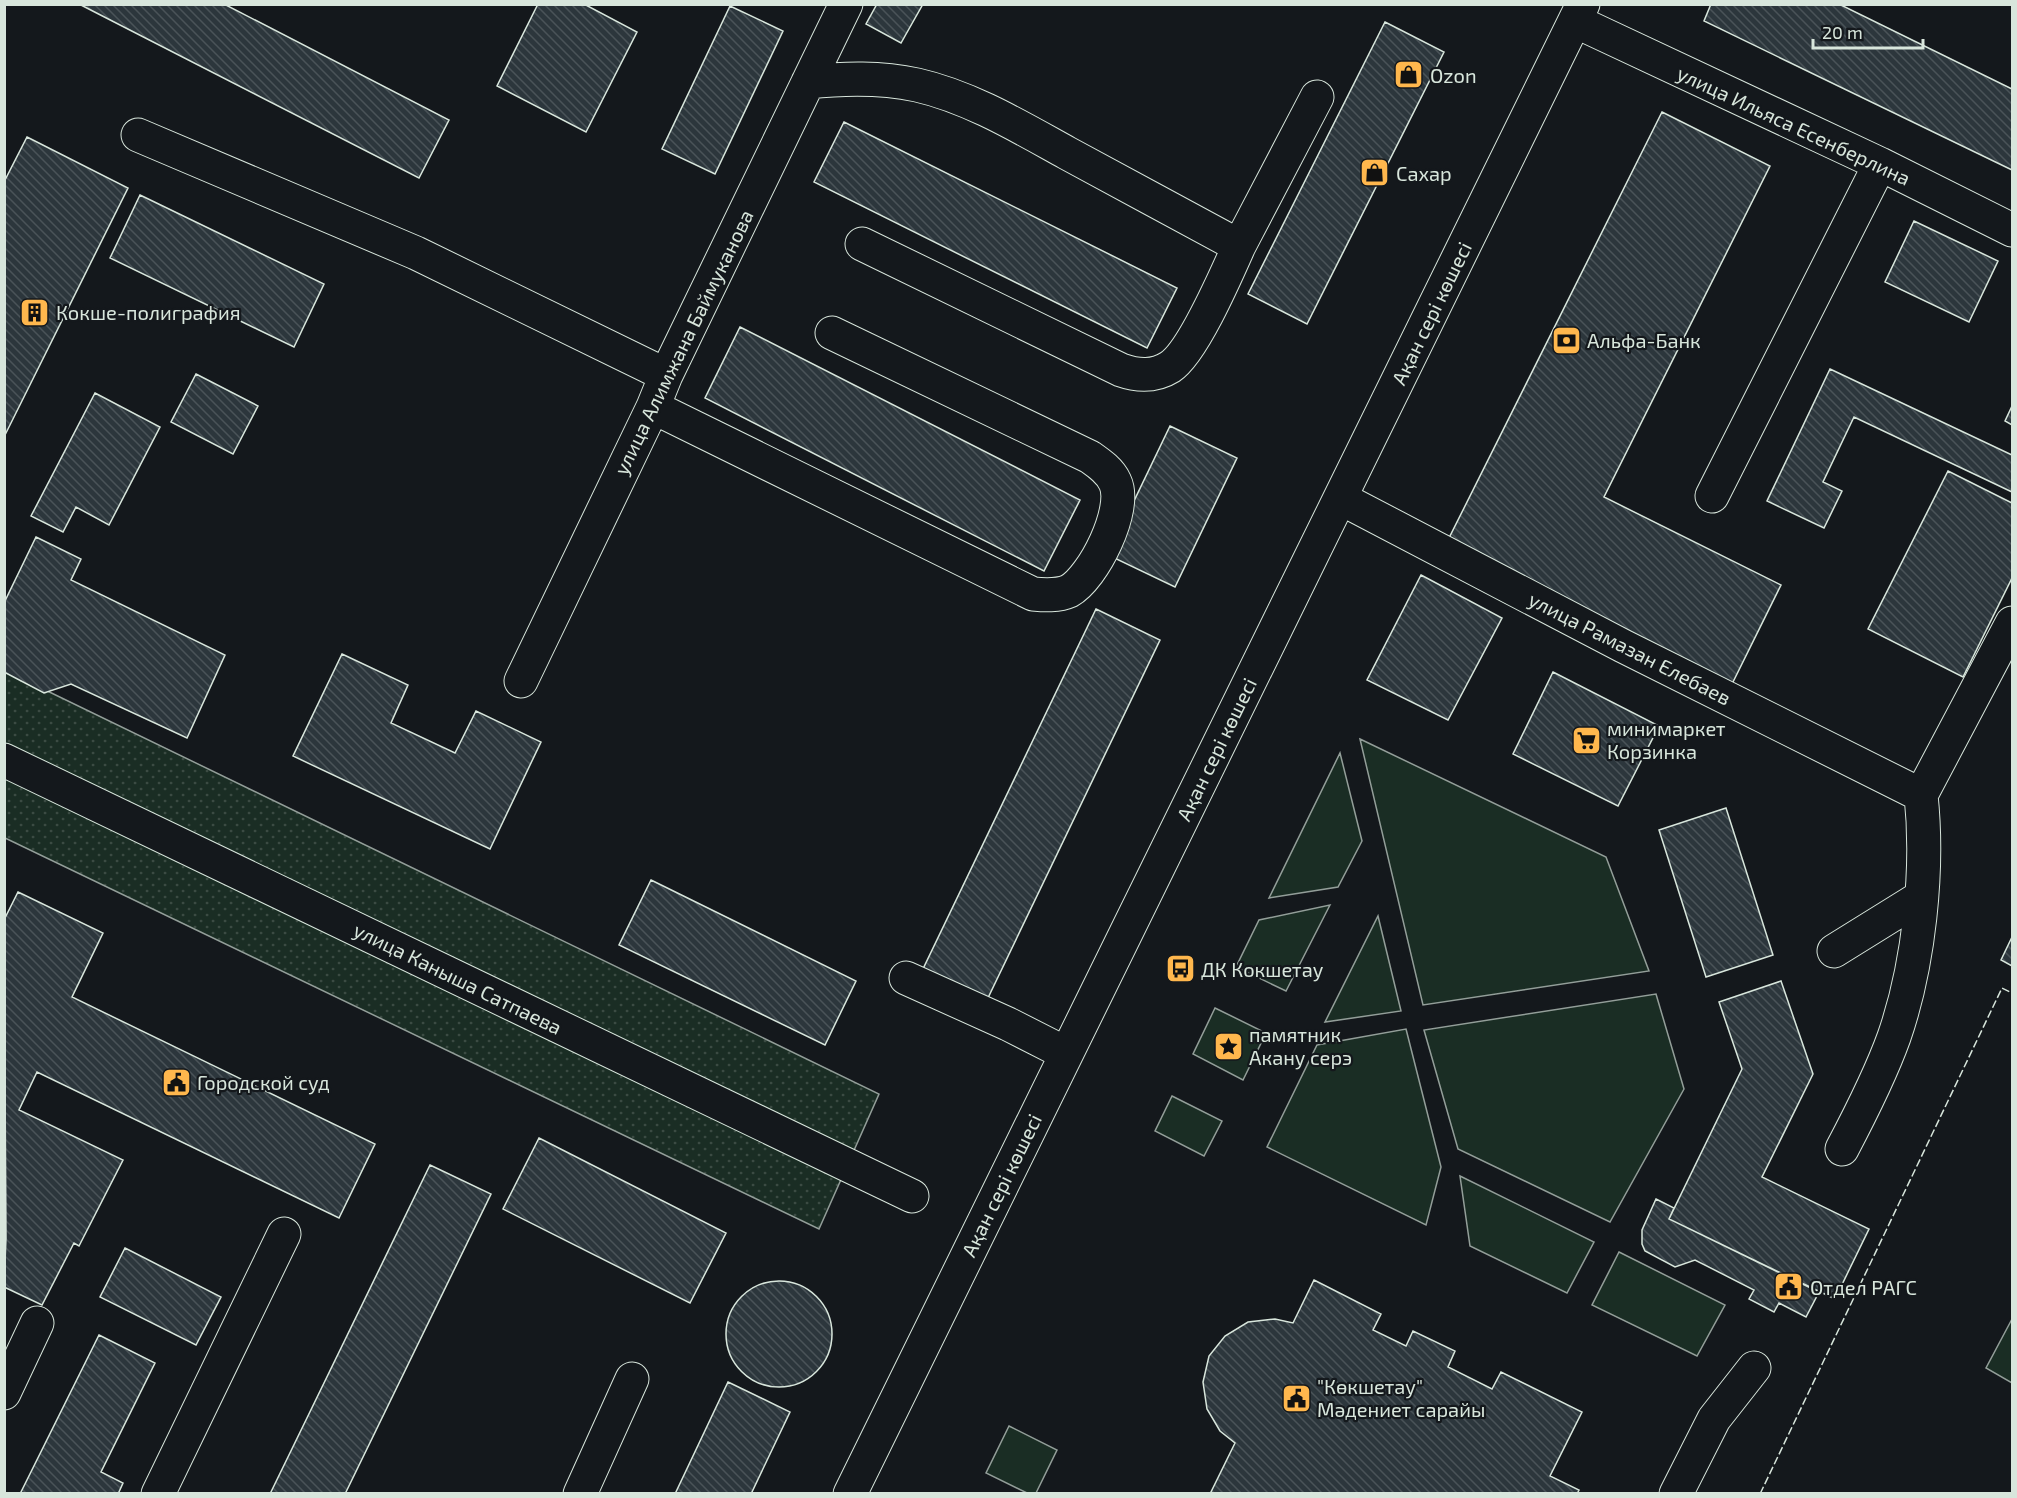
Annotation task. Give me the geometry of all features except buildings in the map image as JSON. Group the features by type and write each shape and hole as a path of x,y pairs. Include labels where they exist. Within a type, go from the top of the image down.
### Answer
{"street":[{"name":"улица Алимжана Баймуканова","path":"521,681 846,4"},
{"name":"улица Ильяса Есенберлина","path":"1579,13 2013,230"},
{"name":"Ақан сері көшесі","path":"850,1494 1065,1053 1579,13"},
{"path":"808,82 846,78 879,79 918,85 958,98 1027,131 1239,246"},
{"path":"861,244 1121,370 1136,375 1153,374 1170,367 1179,359 1198,329 1317,97"},
{"path":"138,135 416,253 666,375"},
{"path":"1712,496 1880,164"},
{"path":"653,407 1033,594 1049,596 1067,592 1082,581 1093,565 1114,521 1119,500 1116,483 1105,468 1090,457 832,333"},
{"name":"улица Рамазан Елебаев","path":"1340,498 1623,646 1922,795"},
{"path":"1842,1149 1870,1095 1894,1037 1912,969 1921,897 1925,833 1922,795 2013,623"},
{"name":"улица Каныша Сатпаева","path":"4,760 912,1196"},
{"path":"1834,951 1921,897"},
{"path":"906,978 1008,1024 1065,1053"},
{"path":"158,1494 284,1234"},
{"path":"4,1393 37,1323"},
{"path":"1676,1494 1714,1419 1754,1368"},
{"path":"580,1494 632,1379"}],"green space":[{"path":"4,670 879,1094 819,1229 5,838"},
{"path":"1360,739 1606,857 1649,971 1423,1005"},
{"path":"1340,753 1362,841 1338,887 1269,898"},
{"path":"1330,905 1286,991 1236,967 1259,920"},
{"path":"1378,916 1401,1011 1325,1022"},
{"path":"1656,994 1684,1089 1610,1222 1458,1149 1424,1030"},
{"path":"1215,1008 1266,1033 1243,1080 1193,1054"},
{"path":"1406,1029 1441,1167 1426,1225 1267,1147 1317,1045"},
{"path":"1172,1096 1222,1121 1204,1156 1155,1131"},
{"path":"1460,1176 1594,1242 1567,1293 1470,1246"},
{"path":"1619,1252 1725,1305 1697,1356 1592,1305"},
{"path":"2012,1319 2012,1383 1986,1368"},
{"path":"1009,1426 1057,1450 1036,1493 1027,1493 986,1473"}],"fence":[{"path":"1760,1494 2002,988 2012,993"}],"place":[{"name":"Ozon","path":"1409,75"},
{"name":"Сахар","path":"1375,173"},
{"name":"Кокше-полиграфия","path":"35,312"},
{"name":"Альфа-Банк","path":"1566,340"},
{"name":"минимаркет Корзинка","path":"1586,740"},
{"name":"ДК Кокшетау","path":"1180,969"},
{"name":"памятник Акану серэ","path":"1228,1046"},
{"name":"Городской суд","path":"176,1082"},
{"name":"Отдел РАГС","path":"1789,1287"},
{"name":"\"Көкшетау\" Мәдениет сарайы","path":"1296,1398"}]}
